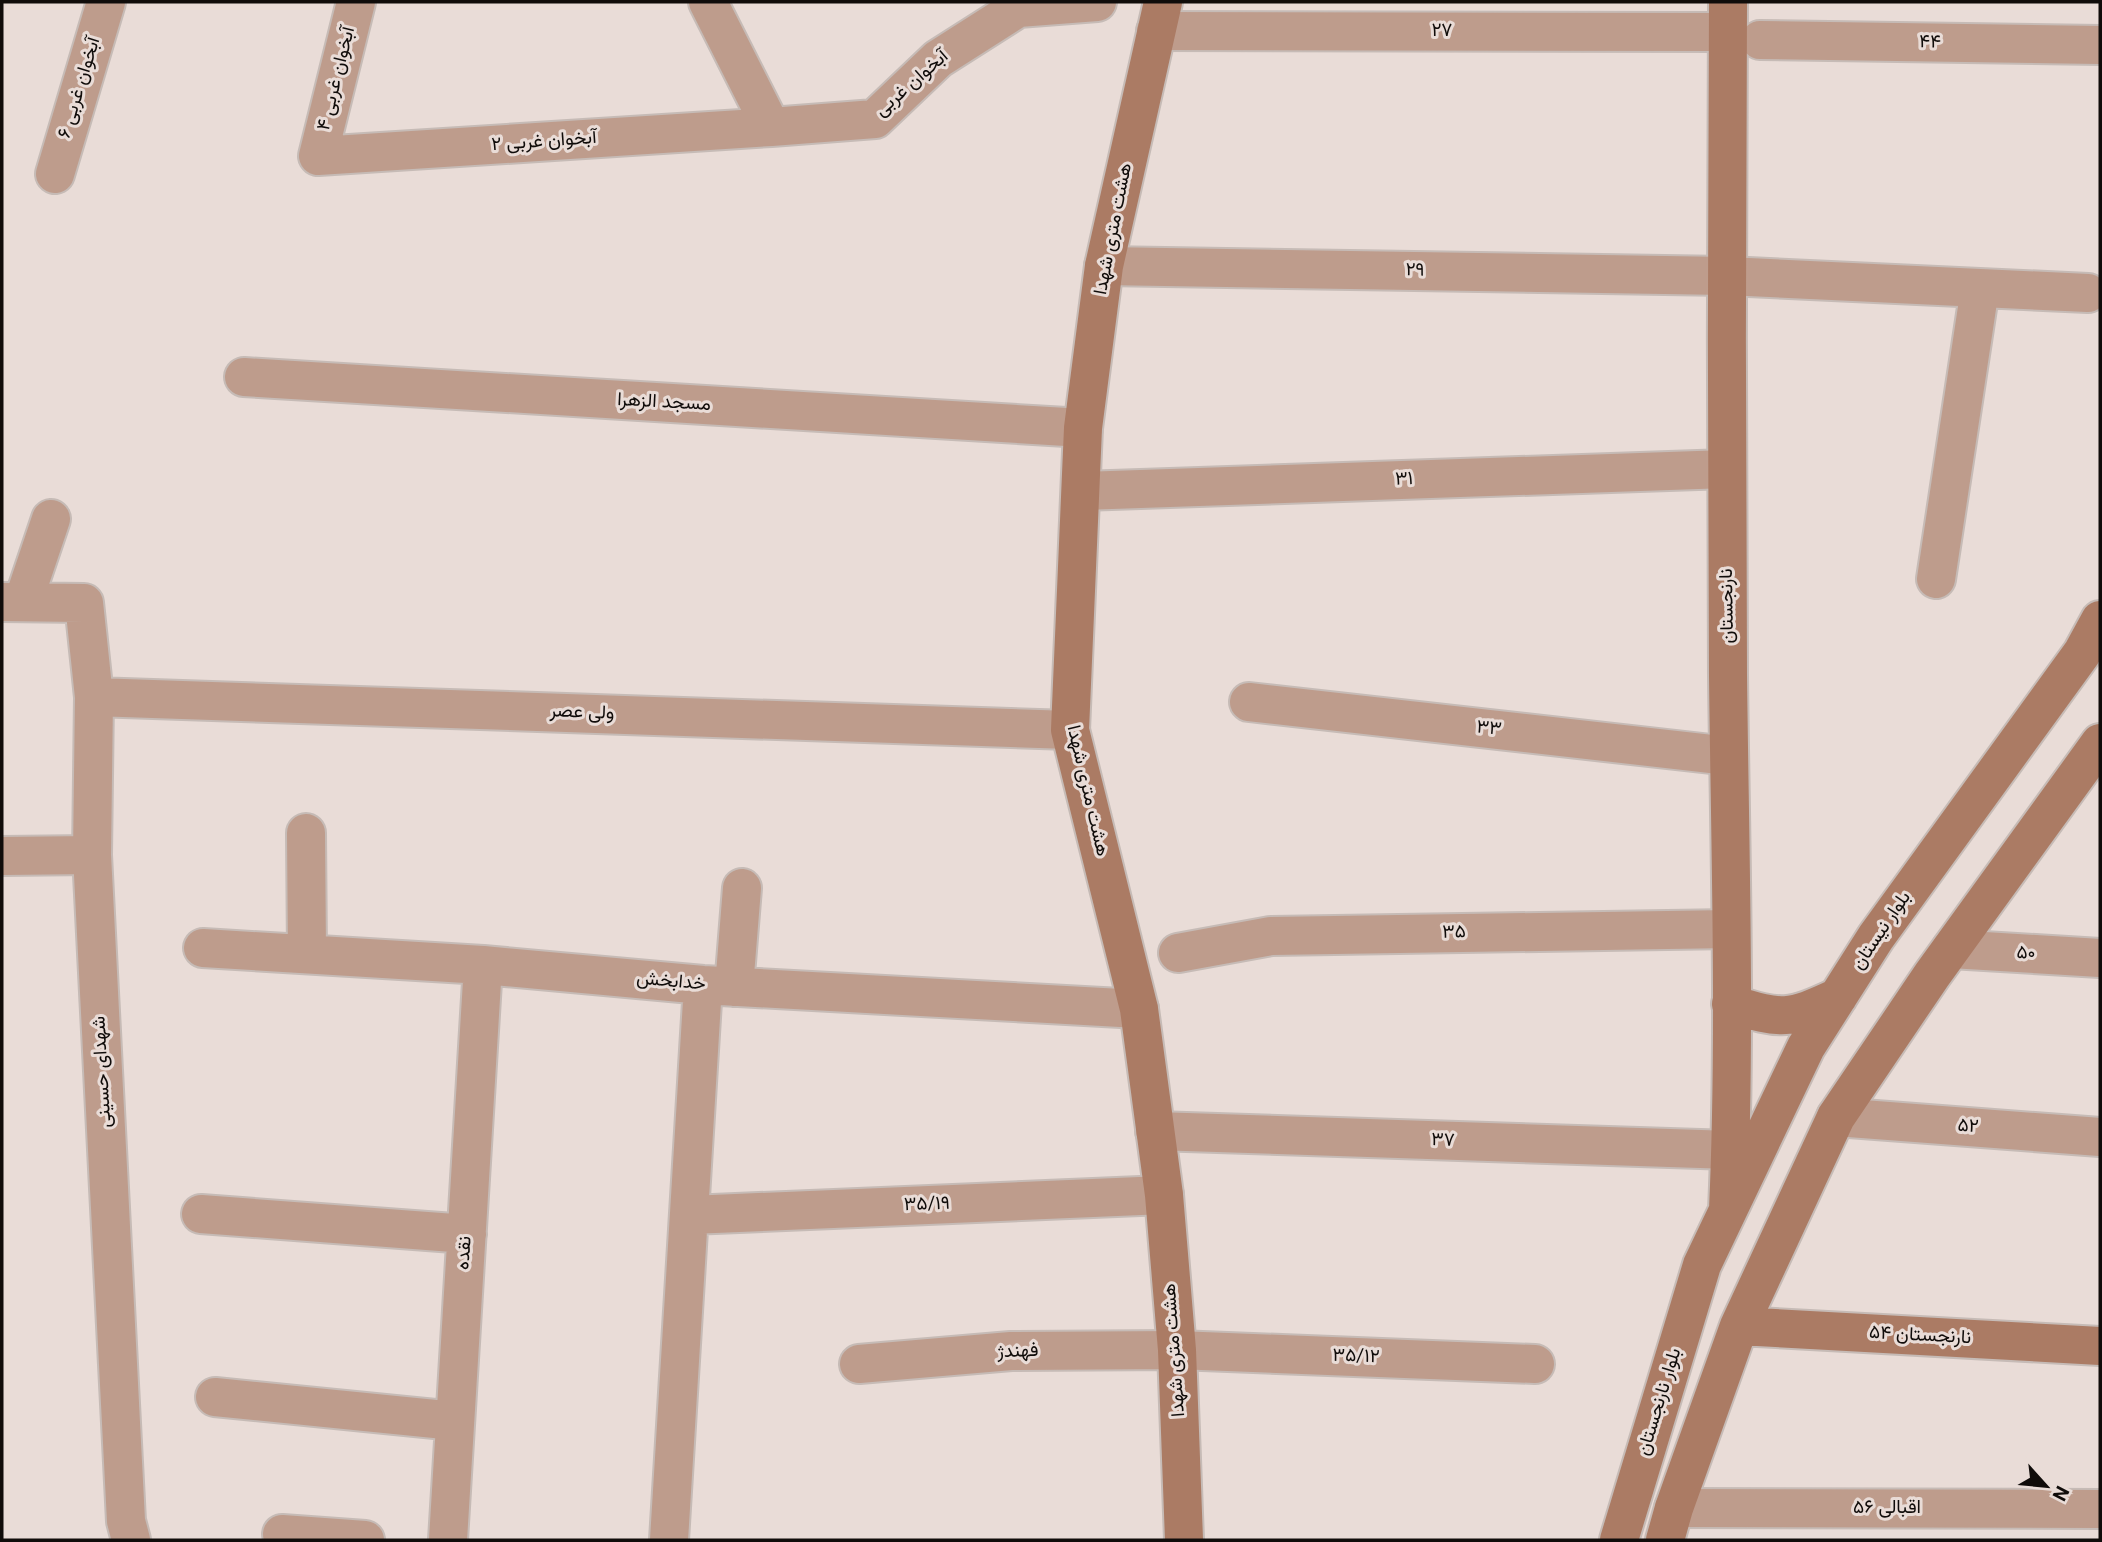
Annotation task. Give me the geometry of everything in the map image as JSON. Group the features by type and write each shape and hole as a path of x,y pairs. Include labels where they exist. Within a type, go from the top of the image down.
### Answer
{"street":[{"name":"آبخوان غربی ۶","path":"54,174 106,2"},
{"name":"آبخوان غربی ۴","path":"318,156 356,2"},
{"path":"708,2 771,127"},
{"name":"آبخوان غربی","path":"771,127 875,119 938,59 1019,5 1097,2"},
{"name":"۲۷","path":"1159,16 1739,25"},
{"name":"هشت متری شهدا","path":"1159,16 1104,266 1083,428 1070,730 1139,1009 1164,1195 1177,1350 1184,1540"},
{"name":"۴۴","path":"1739,25 2100,46"},
{"name":"نارنجستان","path":"1728,1210 1731,1150 1731,929 1727,276 1739,25"},
{"name":"آبخوان غربی ۲","path":"318,156 771,127"},
{"name":"۲۹","path":"1104,266 1727,276 2088,293"},
{"path":"1936,579 1980,288"},
{"name":"مسجد الزهرا","path":"244,377 1083,428"},
{"name":"۳۱","path":"1082,491 1727,469"},
{"path":"13,602 51,519"},
{"name":"شهدای حسینی","path":"13,602 84,603 94,696 92,855 126,1521 131,1540"},
{"name":"بلوار نیستان","path":"1702,1265 1807,1047 1876,937 2082,653 2100,620"},
{"name":"ولی عصر","path":"94,696 1070,730"},
{"name":"۳۳","path":"1249,702 1729,756"},
{"path":"1669,1524 1739,1326 1836,1117 1951,949 2100,744"},
{"path":"306,833 307,954"},
{"path":"2,856 92,855"},
{"path":"669,1540 690,1215 719,986 742,888"},
{"name":"۳۵","path":"1178,953 1271,936 1731,929"},
{"name":"خدابخش","path":"203,948 483,965 719,986 1139,1009"},
{"name":"۵۰","path":"1951,949 2100,958"},
{"name":"نقده","path":"448,1540 483,965"},
{"path":"1731,1004 1772,1017 1803,1014 1838,997"},
{"name":"۵۲","path":"1836,1117 2100,1137"},
{"name":"۳۷","path":"1156,1131 1731,1150"},
{"name":"۳۵/۱۹","path":"690,1215 1164,1195"},
{"path":"201,1214 467,1234"},
{"name":"بلوار نارنجستان","path":"1619,1540 1702,1265"},
{"name":"نارنجستان ۵۴","path":"1739,1326 2100,1346"},
{"name":"۳۵/۱۲","path":"1177,1350 1535,1363"},
{"name":"فهندژ","path":"859,1364 1011,1351 1177,1350"},
{"path":"215,1398 455,1421"},
{"name":"اقبالی ۵۶","path":"1669,1524 2100,1508"},
{"path":"282,1534 365,1540"}]}
